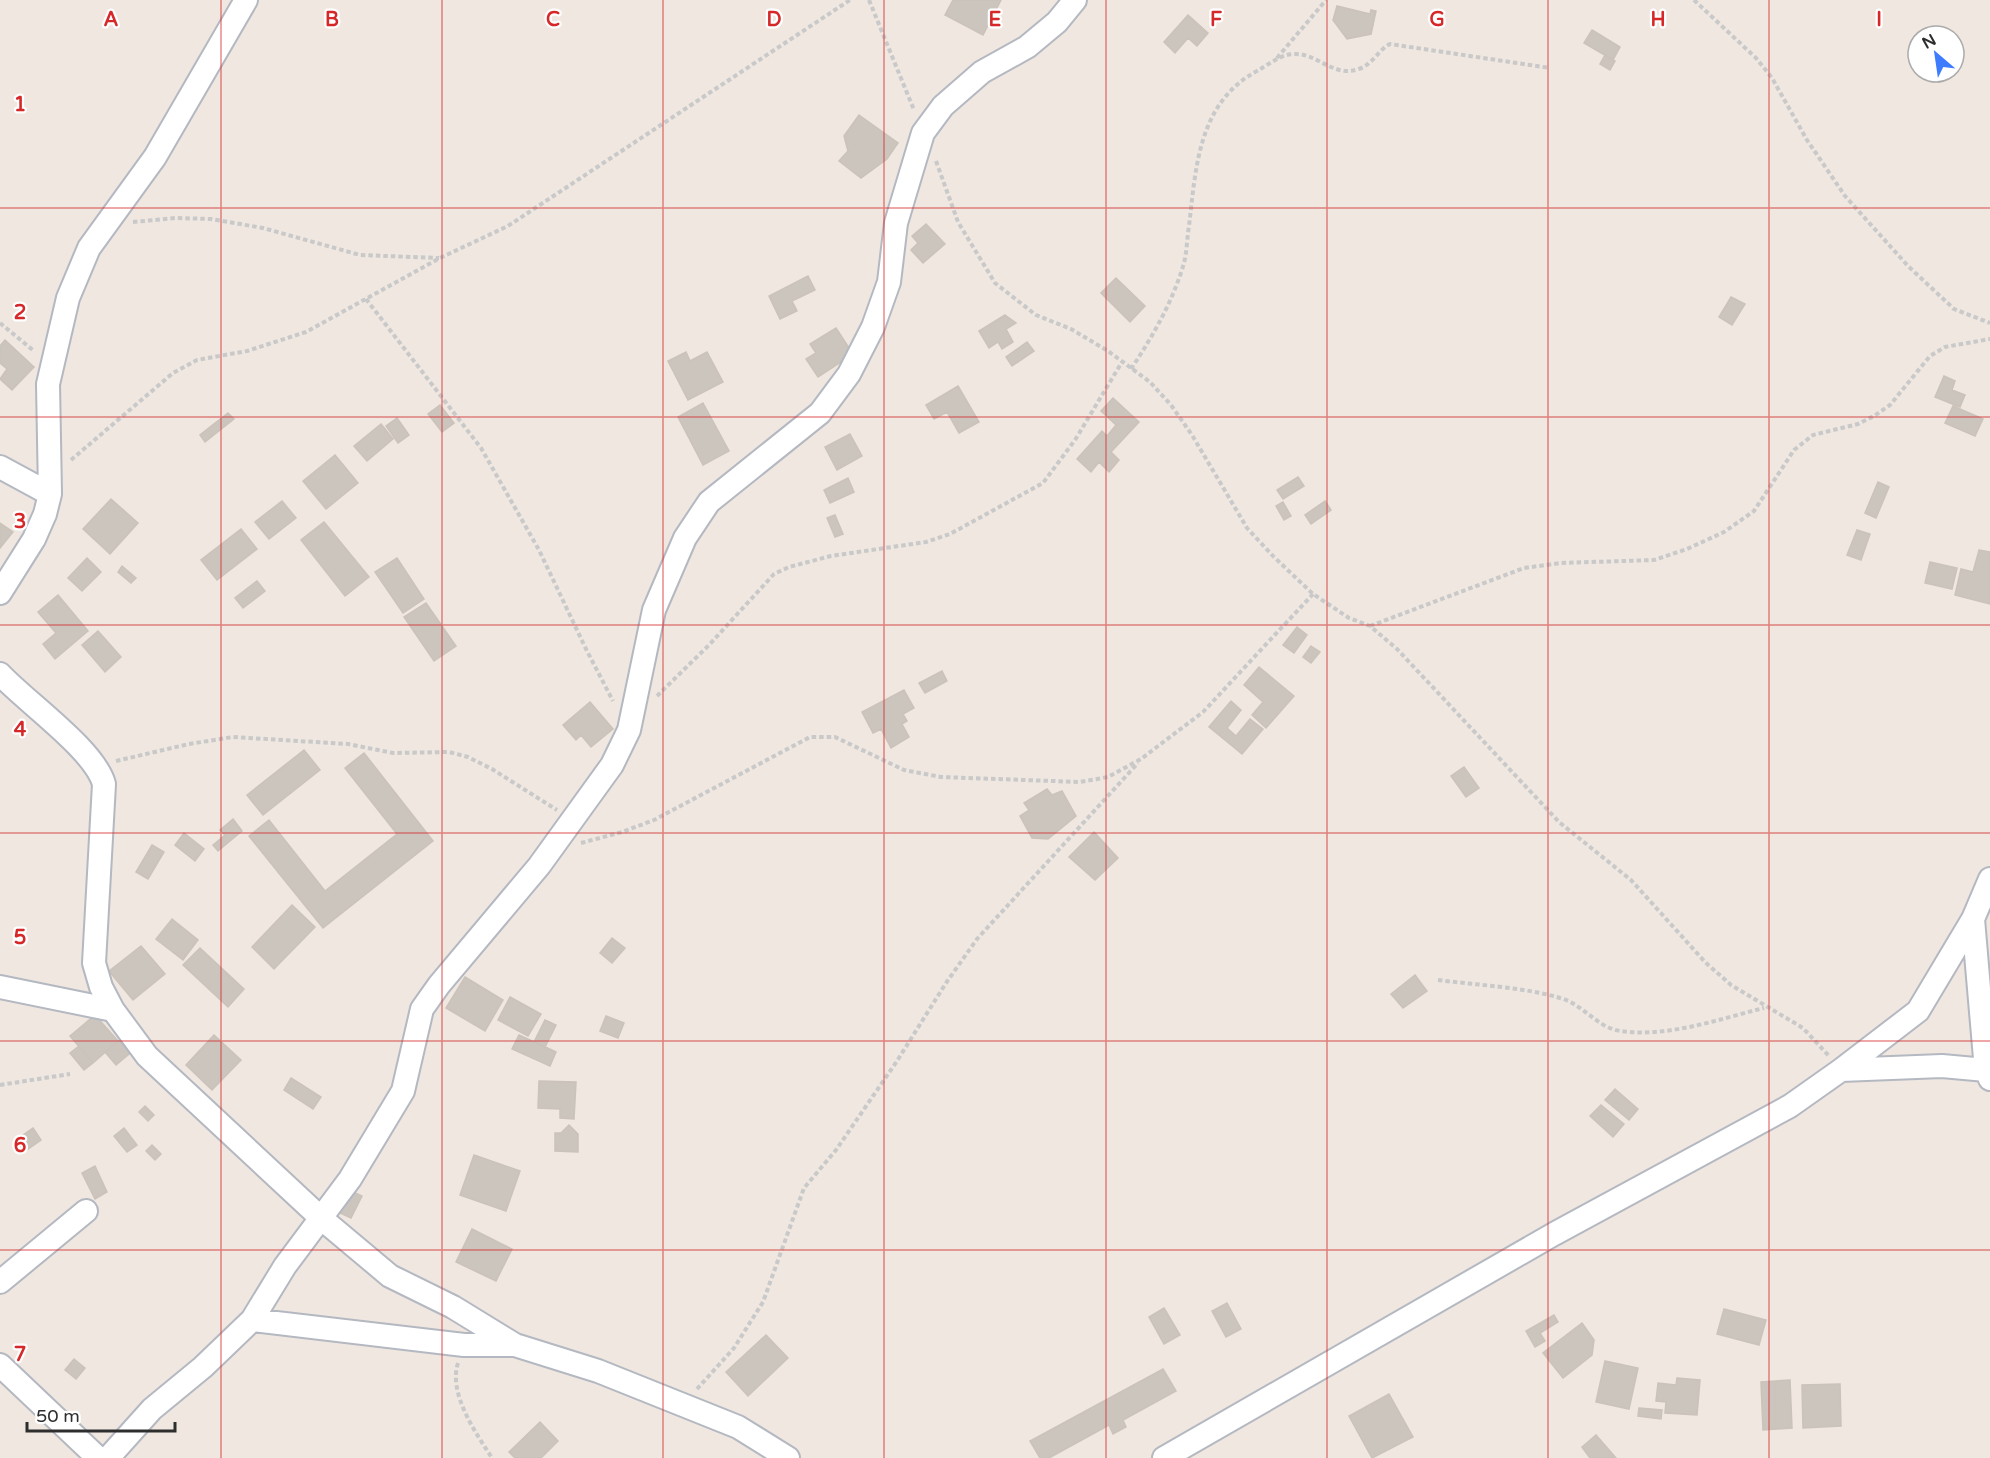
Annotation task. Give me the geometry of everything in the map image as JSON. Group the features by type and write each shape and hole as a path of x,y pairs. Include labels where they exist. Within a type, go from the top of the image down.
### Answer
{"street":[{"path":"0,593 34,540 49,486 48,404 51,369 68,298 89,248 156,157 246,0"},
{"path":"108,1458 152,1409 203,1367 252,1320 285,1266 322,1220 403,1091 422,1009 439,985 538,866 612,765 629,730 654,610 685,538 709,502 820,413 849,374 873,327 889,282 896,223 923,133 943,106 982,72 1027,47 1057,22 1075,0"},
{"path":"0,467 49,486"},
{"path":"0,674 95,765 104,784 94,963 101,987 113,1010 147,1056 322,1220 390,1276 453,1307 515,1345 598,1371 738,1427 788,1458"},
{"path":"1164,1458 1544,1240 1790,1106 1918,1011 1973,919 1989,884"},
{"path":"1841,1070 1942,1066 1988,1075 1973,919"},
{"path":"0,987 113,1010"},
{"path":"0,1282 86,1211"},
{"path":"252,1320 464,1345 515,1345"},
{"path":"0,1365 98,1458"}],"path":[{"path":"49,486 173,373 198,360 247,351 306,332 440,258 508,226 850,0"},
{"path":"869,0 946,185 958,222 995,283 1036,315 1071,329 1150,382 1171,405 1247,528 1312,594 1349,618 1370,626 1397,650 1559,822 1631,880 1705,962 1731,985 1765,1008 1803,1028 1841,1070"},
{"path":"1275,61 1326,0"},
{"path":"1694,0 1756,58 1772,78 1807,140 1845,196 1908,266 1954,309 1990,323"},
{"path":"1131,369 1153,335 1185,261 1200,143 1208,120 1225,96 1253,73 1275,61 1296,54 1334,71 1347,71 1368,64 1387,45 1401,44 1550,68"},
{"path":"106,224 176,218 211,219 263,228 360,255 440,258"},
{"path":"366,299 481,448 539,550 586,649 629,730"},
{"path":"0,322 23,340 51,369"},
{"path":"1370,626 1524,568 1561,563 1654,560 1697,545 1724,532 1754,511 1794,450 1813,435 1858,424 1874,416 1890,405 1930,356 1945,347 1990,339"},
{"path":"655,698 709,645 774,574 789,567 831,556 926,543 950,534 1043,483 1075,440 1122,362"},
{"path":"572,845 622,832 654,820 810,737 835,737 904,771 941,777 1080,782 1108,777 1141,759 1203,712 1312,594"},
{"path":"95,765 140,758 189,744 233,737 348,744 393,753 449,752 468,757 492,769 573,820"},
{"path":"683,1406 734,1348 763,1302 804,1188 849,1130 970,948 1141,759"},
{"path":"1438,980 1561,998 1601,1024 1617,1030 1637,1032 1711,1021 1765,1008"},
{"path":"0,1085 70,1074"},
{"path":"464,1345 456,1368 456,1382 462,1404 476,1433 492,1458"}],"building":[{"path":"953,0 1001,0 983,35 945,15"},
{"path":"1337,6 1370,14 1371,10 1376,11 1371,34 1347,39 1333,20"},
{"path":"1188,15 1208,33 1197,46 1188,38 1175,53 1164,42"},
{"path":"1592,30 1620,47 1613,60 1584,43"},
{"path":"1605,55 1615,61 1610,70 1600,64"},
{"path":"859,115 898,143 887,159 861,178 839,161 848,151 844,136"},
{"path":"926,224 945,244 923,263 911,250 918,243 912,236"},
{"path":"808,276 815,290 792,301 797,311 780,319 769,296"},
{"path":"1116,278 1145,306 1130,322 1101,293"},
{"path":"1731,297 1745,304 1732,325 1719,317"},
{"path":"1005,315 1016,323 1006,329 1013,342 1002,349 998,342 989,348 979,331"},
{"path":"836,328 853,354 818,377 806,359 816,353 810,344"},
{"path":"5,340 34,367 12,390 0,379 7,369 0,363 0,346"},
{"path":"1027,342 1034,351 1012,366 1006,357"},
{"path":"686,352 690,361 707,352 723,382 688,400 668,361"},
{"path":"1944,376 1955,381 1952,390 1965,395 1960,407 1935,397"},
{"path":"958,386 979,422 959,433 947,412 934,419 926,405"},
{"path":"1113,398 1139,422 1111,452 1119,460 1109,472 1099,462 1091,472 1077,459 1102,431 1107,436 1116,425 1101,411"},
{"path":"703,403 729,451 703,465 678,417"},
{"path":"440,405 454,423 442,432 428,414"},
{"path":"1953,406 1983,419 1975,436 1945,423"},
{"path":"228,413 234,419 205,442 200,435"},
{"path":"397,418 409,435 398,443 386,426"},
{"path":"381,424 393,439 367,461 354,446"},
{"path":"850,434 862,456 837,470 825,447"},
{"path":"335,455 358,483 326,509 303,481"},
{"path":"1298,477 1304,486 1283,499 1277,490"},
{"path":"848,478 854,492 830,503 824,490"},
{"path":"1878,482 1889,487 1876,518 1865,513"},
{"path":"111,499 138,523 110,554 83,529"},
{"path":"282,501 296,518 269,539 255,522"},
{"path":"1325,501 1331,510 1311,524 1305,515"},
{"path":"1283,502 1291,516 1284,520 1276,506"},
{"path":"835,515 843,534 835,537 827,518"},
{"path":"324,522 369,577 345,596 301,540"},
{"path":"0,523 13,532 0,548"},
{"path":"241,529 257,549 217,580 201,560"},
{"path":"1857,530 1870,534 1861,560 1847,555"},
{"path":"1979,550 1990,552 1990,604 1955,595 1961,569 1973,572"},
{"path":"87,558 101,572 82,591 68,578"},
{"path":"397,558 424,599 403,613 375,572"},
{"path":"1930,562 1957,568 1952,589 1925,583"},
{"path":"122,566 136,578 131,583 118,572"},
{"path":"257,581 265,591 243,608 235,598"},
{"path":"58,595 88,631 55,659 43,644 56,633 38,612"},
{"path":"426,603 456,646 434,661 404,617"},
{"path":"1297,627 1307,635 1294,653 1283,645"},
{"path":"98,631 121,657 105,672 82,645"},
{"path":"1311,646 1320,652 1311,663 1303,657"},
{"path":"1259,667 1294,696 1266,728 1252,715 1263,702 1244,685"},
{"path":"942,671 947,681 925,693 919,683"},
{"path":"904,690 914,708 903,714 907,721 902,724 909,737 891,748 881,729 873,733 862,712"},
{"path":"1231,701 1241,710 1227,728 1236,736 1250,719 1263,729 1242,754 1209,727"},
{"path":"590,702 613,729 591,747 581,735 576,740 563,725"},
{"path":"304,750 320,770 263,815 247,795"},
{"path":"364,753 433,841 323,928 249,836 269,820 325,891 397,834 345,768"},
{"path":"1464,767 1479,788 1466,797 1451,776"},
{"path":"1047,789 1052,795 1062,791 1076,816 1048,839 1032,838 1020,816 1029,810 1024,803"},
{"path":"233,819 242,831 218,851 213,845 225,835 220,830"},
{"path":"1094,832 1118,858 1095,880 1069,857"},
{"path":"184,833 204,849 195,861 175,845"},
{"path":"152,845 164,852 148,879 136,872"},
{"path":"292,905 315,927 274,969 252,947"},
{"path":"172,919 198,940 183,960 156,939"},
{"path":"612,938 625,948 612,963 600,953"},
{"path":"141,946 165,974 133,1000 109,971"},
{"path":"200,948 244,989 228,1007 183,965"},
{"path":"1415,975 1427,991 1403,1008 1391,994"},
{"path":"465,977 503,1000 485,1031 446,1008"},
{"path":"510,997 541,1014 528,1036 498,1020"},
{"path":"95,1015 118,1041 93,1063 70,1036"},
{"path":"606,1016 624,1023 618,1038 600,1031"},
{"path":"545,1020 556,1025 545,1047 534,1042"},
{"path":"214,1035 241,1060 212,1090 186,1065"},
{"path":"519,1035 556,1052 550,1066 512,1049"},
{"path":"123,1037 134,1050 116,1065 105,1052"},
{"path":"79,1046 93,1063 84,1070 70,1053"},
{"path":"291,1078 321,1097 313,1109 284,1090"},
{"path":"539,1081 576,1082 574,1119 560,1118 560,1109 538,1108"},
{"path":"1615,1089 1638,1109 1629,1120 1605,1100"},
{"path":"1601,1105 1624,1124 1613,1137 1590,1116"},
{"path":"145,1106 154,1115 148,1121 139,1112"},
{"path":"569,1125 578,1134 578,1152 555,1151 555,1133 561,1133"},
{"path":"33,1128 41,1140 24,1152 16,1140"},
{"path":"124,1128 137,1145 127,1152 114,1136"},
{"path":"152,1145 161,1154 155,1160 146,1151"},
{"path":"474,1155 520,1171 506,1211 460,1195"},
{"path":"95,1166 107,1192 95,1199 82,1173"},
{"path":"351,1191 362,1196 351,1218 340,1213"},
{"path":"472,1229 512,1249 496,1281 456,1262"},
{"path":"1227,1303 1241,1329 1226,1337 1212,1311"},
{"path":"1164,1308 1180,1335 1164,1344 1149,1317"},
{"path":"1724,1309 1766,1320 1759,1345 1717,1334"},
{"path":"1554,1315 1558,1322 1540,1333 1545,1341 1535,1347 1526,1331"},
{"path":"1582,1323 1594,1340 1592,1355 1563,1378 1543,1353"},
{"path":"766,1335 788,1358 748,1396 726,1372"},
{"path":"74,1359 85,1368 76,1379 65,1370"},
{"path":"1605,1361 1638,1368 1629,1409 1596,1402"},
{"path":"1163,1369 1176,1391 1123,1420 1126,1427 1113,1434 1109,1425 1049,1458 1040,1458 1030,1441"},
{"path":"1677,1378 1700,1380 1697,1415 1665,1413 1666,1402 1656,1401 1658,1383 1676,1385"},
{"path":"1790,1380 1792,1428 1763,1430 1761,1382"},
{"path":"1840,1384 1841,1426 1803,1428 1802,1385"},
{"path":"1389,1394 1413,1437 1372,1458 1349,1416"},
{"path":"1639,1408 1662,1410 1661,1419 1638,1416"},
{"path":"540,1422 558,1441 541,1458 515,1458 509,1452"},
{"path":"1596,1435 1616,1458 1590,1458 1582,1447"}]}
